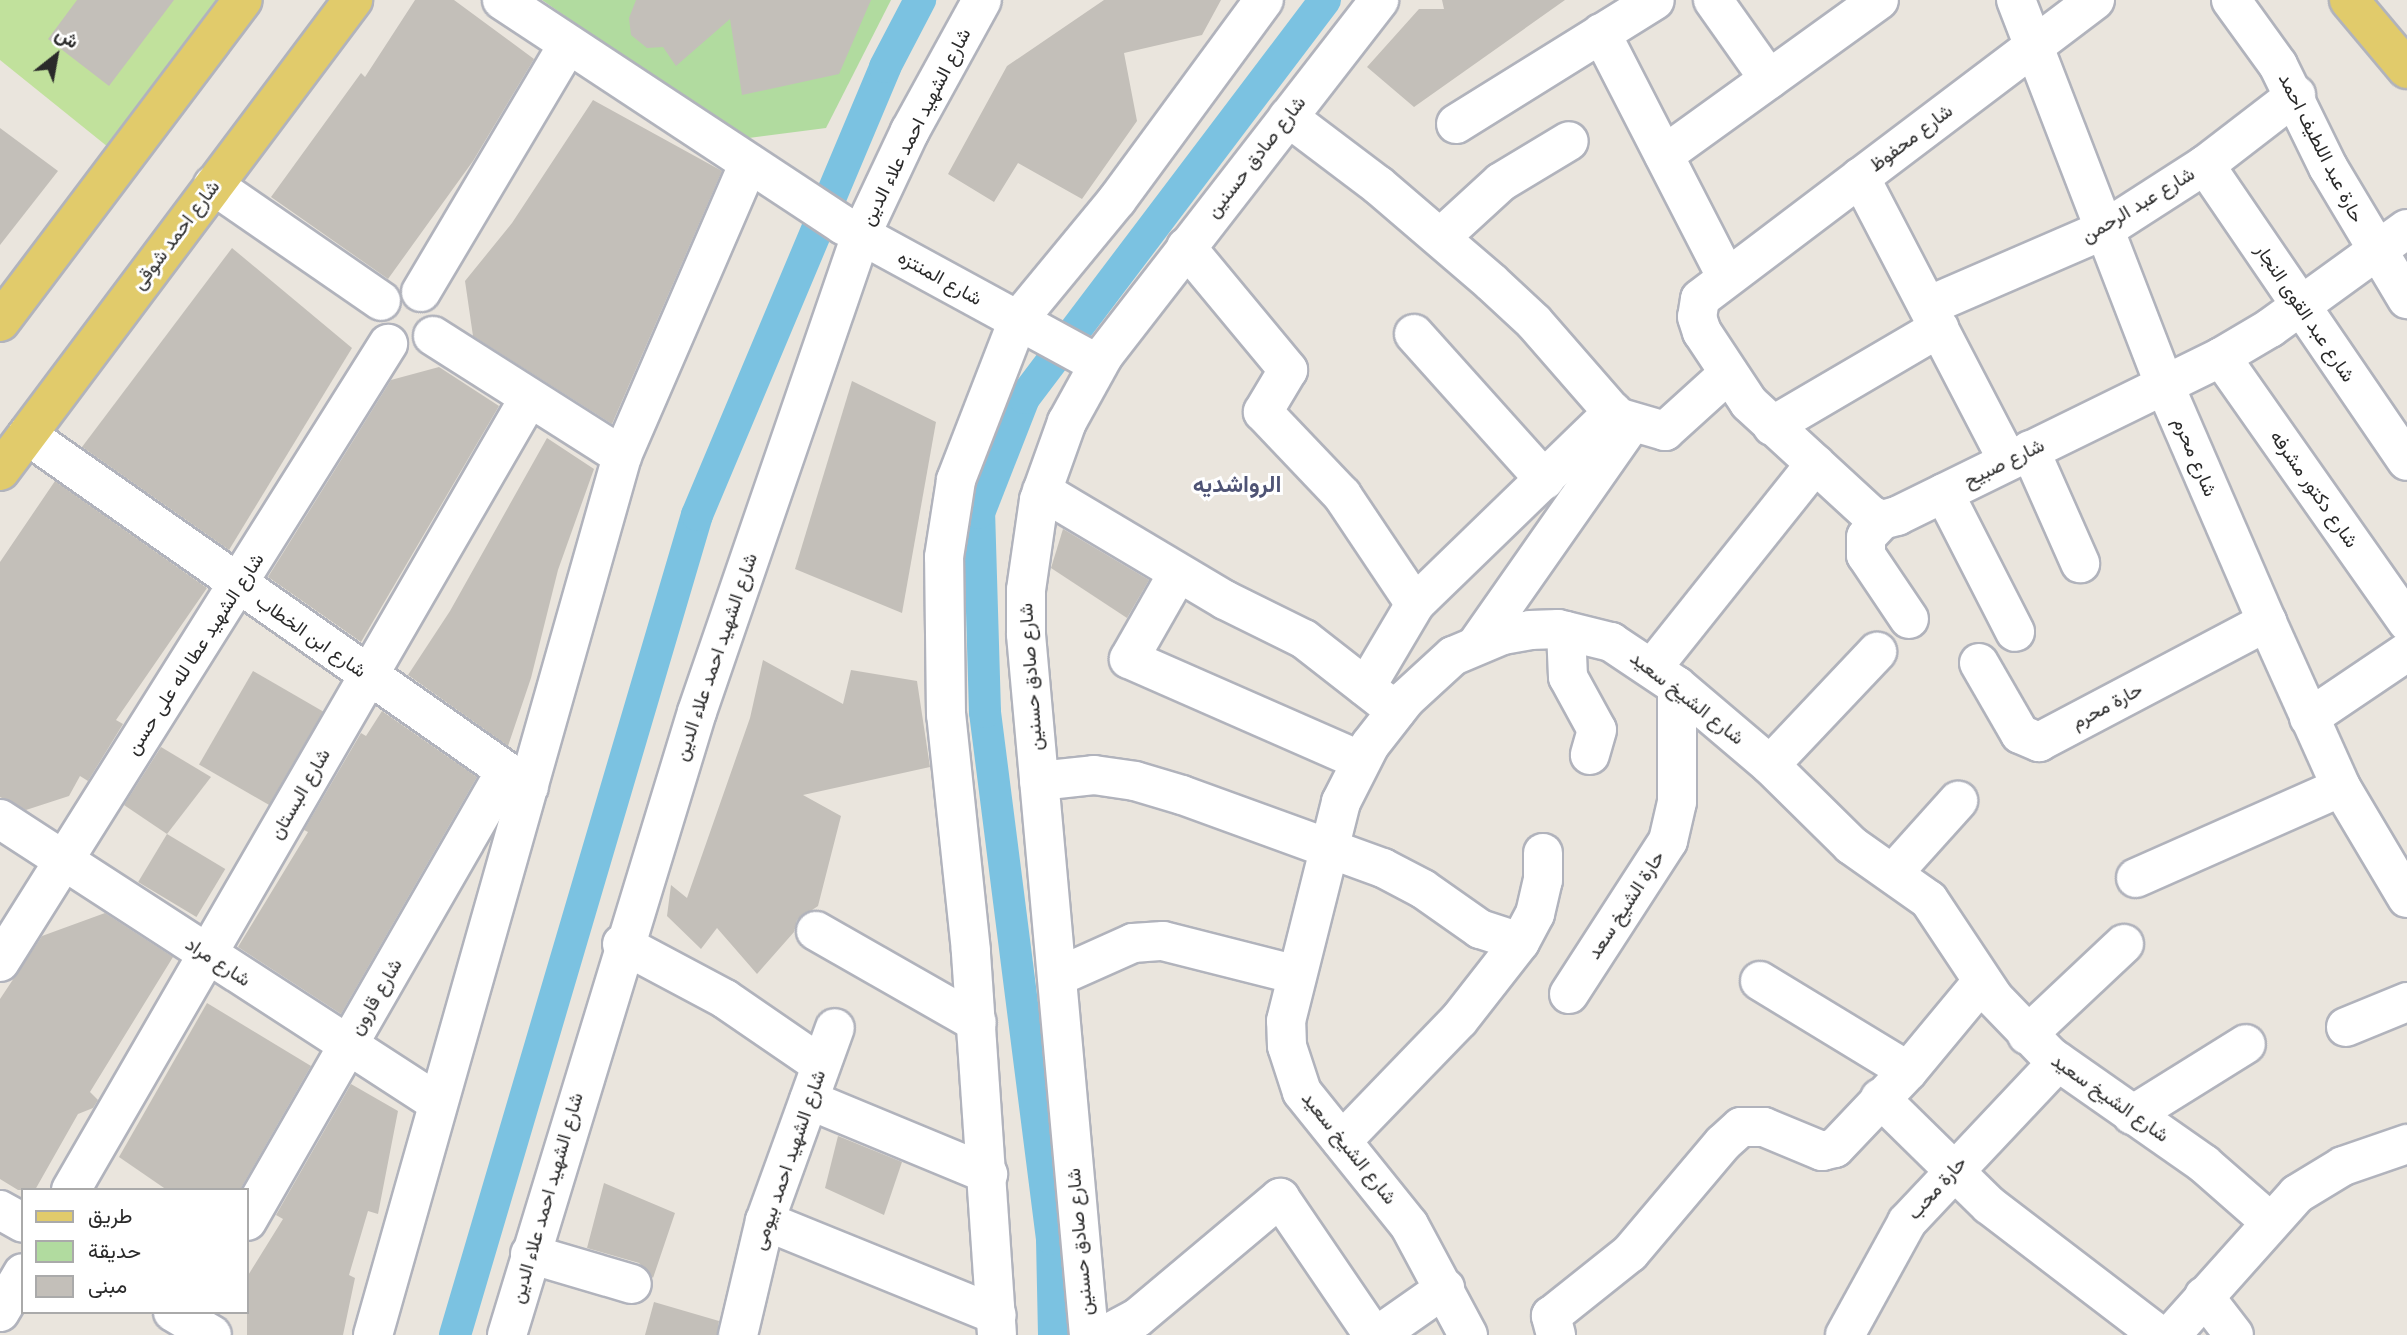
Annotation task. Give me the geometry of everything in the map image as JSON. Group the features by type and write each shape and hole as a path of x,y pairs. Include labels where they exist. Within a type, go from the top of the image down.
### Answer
{"main road":[{"path":"0,323 243,0"},
{"name":"شارع احمد شوقى","path":"0,471 353,0"},
{"path":"2349,0 2407,69"}],"street":[{"name":"شارع المنتزه","path":"502,0 852,230 1090,360"},
{"name":"شارع الشهيد احمد علاء الدين","path":"507,1335 622,944 852,230 982,0"},
{"path":"765,1221 997,1325 977,1023 946,715 944,557 956,481 1030,327 1117,200 1264,0"},
{"name":"شارع صادق حسنين","path":"1089,1335 1039,781 1026,590 1042,491 1090,360 1186,247 1379,0"},
{"path":"1456,124 1655,0"},
{"path":"1713,0 1769,79"},
{"name":"شارع محرم","path":"2016,0 2164,384 2267,622 2341,787 2407,898"},
{"name":"شارع محفوظ","path":"1726,276 2095,0"},
{"name":"حارة عبد اللطيف احمد","path":"2231,0 2296,95 2328,167 2407,299"},
{"path":"1664,155 1769,79 1865,4"},
{"path":"1601,33 1726,276 1700,299 1697,317 1729,373 1772,426 1882,520 1866,537 1866,555 1909,619"},
{"path":"421,292 568,44"},
{"name":"شارع عبد الرحمن","path":"1772,426 1933,317 2104,230 2205,165 2296,95"},
{"path":"1288,117 1441,237 1534,322 1622,418 1665,431 1729,373"},
{"path":"1441,237 1501,183 1569,141"},
{"name":"شارع عبد القوى النجار","path":"2205,165 2407,461"},
{"path":"373,1335 438,1103 517,779 622,456 757,168"},
{"path":"1860,177 1933,317 2019,455 2080,563"},
{"path":"213,185 381,302"},
{"name":"شارع صبيح","path":"1882,520 2221,357 2300,307 2407,229"},
{"path":"1186,247 1288,370 1264,412 1342,495 1415,604"},
{"path":"395,290 421,292 438,316 433,336 407,350 388,344 376,329 381,302 395,290"},
{"path":"1414,334 1545,480"},
{"path":"433,336 622,456"},
{"name":"شارع الشهيد عطا لله على حسن","path":"0,962 62,860 240,586 388,344"},
{"name":"شارع دكتور مشرفه","path":"2221,357 2407,622"},
{"name":"شارع البستان","path":"72,1188 529,398"},
{"path":"1366,687 1415,604 1545,480 1622,418"},
{"path":"1477,644 1622,418"},
{"name":"شارع ابن الخطاب","path":"27,435 368,677 517,779"},
{"path":"1665,676 1815,464"},
{"path":"1042,491 1178,573 1304,639 1396,711"},
{"path":"1944,492 2015,632"},
{"path":"1178,573 1129,659 1361,761"},
{"name":"حارة محرم","path":"1979,663 2020,734 2039,743 2267,622"},
{"name":"شارع الشيخ سعيد","path":"1468,1335 1409,1225 1342,1141 1314,1111 1292,1070 1286,1021 1341,802 1361,761 1396,711 1430,675 1477,644 1530,630 1566,631 1611,642 1665,676 1770,765 1851,845 1894,872 1943,916 1982,982 2028,1035 2058,1062 2204,1164 2269,1221"},
{"path":"1566,631 1568,677 1597,730 1590,755"},
{"path":"1770,765 1877,652"},
{"path":"2309,718 2407,652"},
{"name":"حارة الشيخ سعد","path":"1569,994 1668,841 1677,802 1665,676"},
{"path":"1039,781 1094,775 1135,781 1330,845 1423,889 1480,929 1520,942"},
{"name":"شارع قارون","path":"248,1220 347,1046 517,779"},
{"path":"2136,878 2341,787"},
{"path":"1894,872 1958,801"},
{"name":"شارع مراد","path":"0,819 438,1103"},
{"path":"1342,1141 1458,1020 1520,942 1535,914 1543,880 1543,853"},
{"path":"816,931 977,1023"},
{"path":"1057,977 1133,943 1163,941 1297,975"},
{"path":"622,944 725,999 815,1082 988,1174"},
{"path":"2028,1035 2124,944"},
{"path":"1760,981 1908,1071"},
{"path":"1556,1335 1551,1316 1630,1253 1723,1143 1741,1127 1764,1127 1828,1150 1908,1071 1982,982"},
{"path":"2346,1027 2407,1002"},
{"name":"شارع الشهيد احمد بيومى","path":"738,1335 765,1221 835,1028"},
{"path":"2132,1115 2246,1044"},
{"name":"حارة محب","path":"1845,1335 1888,1251 1952,1169 2058,1062"},
{"path":"1880,1098 1989,1205 2159,1335"},
{"path":"2171,1335 2269,1221 2318,1179 2370,1155 2407,1144"},
{"path":"1105,1335 1138,1318 1280,1198 1375,1335 1444,1288"},
{"path":"0,1210 21,1222"},
{"path":"530,1254 632,1284"},
{"path":"0,1312 21,1276"},
{"path":"2204,1296 2234,1335"}],"green space":[{"path":"0,0 220,0 108,147 0,60"},
{"path":"542,0 891,0 826,128 741,139"}],"building":[{"path":"77,0 174,0 109,86 48,39"},
{"path":"415,0 454,0 534,59 473,161 388,279 271,197 361,73 365,77"},
{"path":"636,0 871,0 839,74 742,95 730,19 676,66 663,47 647,48 631,35 629,18"},
{"path":"1104,0 1221,0 1202,35 1124,53 1137,121 1082,199 1018,163 994,202 948,174 1007,66"},
{"path":"1442,0 1565,0 1414,107 1367,67 1419,9 1444,9"},
{"path":"593,100 722,171 612,424 473,336 465,281 512,223"},
{"path":"0,128 58,171 0,245"},
{"path":"232,248 352,348 229,550 82,447"},
{"path":"439,367 499,406 361,642 268,577 391,380"},
{"path":"852,381 936,422 902,613 795,569"},
{"path":"547,438 594,469 558,570 531,678 508,746 408,675 450,611"},
{"path":"55,481 207,588 116,720 123,724 88,781 80,776 69,796 26,810 0,797 0,562"},
{"path":"1063,529 1149,580 1127,618 1051,568"},
{"path":"763,660 843,704 851,670 917,681 930,767 803,795 841,816 818,906 797,920 794,932 757,974 717,928 701,949 667,916 671,885 687,898 750,718"},
{"path":"253,671 323,712 269,805 199,765"},
{"path":"382,711 477,777 341,1014 238,947 308,832 304,830 361,733 366,736"},
{"path":"161,747 211,777 167,834 124,805"},
{"path":"167,834 225,869 196,917 138,882"},
{"path":"105,913 173,957 90,1092 98,1100 93,1108 78,1114 36,1188 18,1190 0,1179 0,999 42,936"},
{"path":"207,1003 311,1066 241,1188 164,1188 119,1157"},
{"path":"351,1084 398,1111 378,1214 368,1211 349,1275 355,1278 343,1335 247,1335 248,1275 283,1219 276,1215"},
{"path":"838,1136 902,1162 884,1215 825,1188"},
{"path":"604,1183 675,1213 653,1278 639,1263 587,1248"},
{"path":"654,1302 719,1321 717,1335 645,1335"}],"waterway":[{"path":"455,1335 697,515 885,67 920,0"},
{"path":"1054,1335 1052,1239 985,712 979,513 1024,398 1325,0"}],"district":[{"name":"الرواشديه","path":"1237,484"}]}
